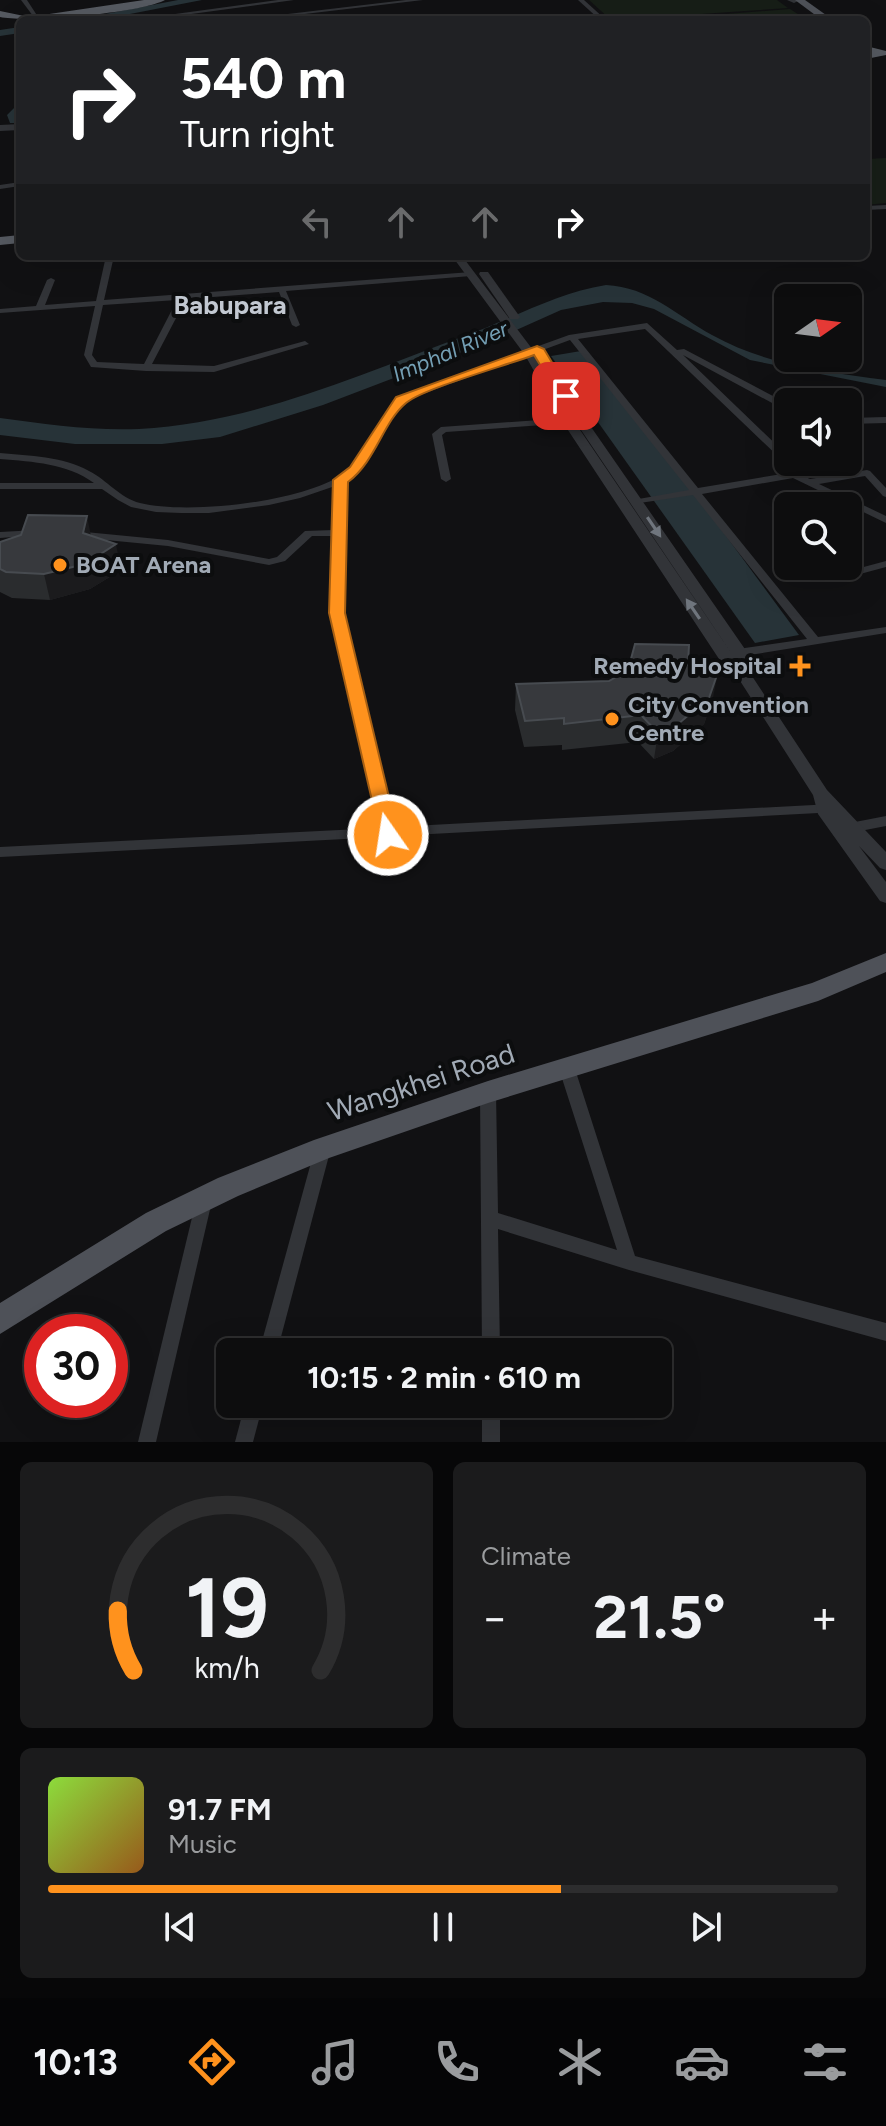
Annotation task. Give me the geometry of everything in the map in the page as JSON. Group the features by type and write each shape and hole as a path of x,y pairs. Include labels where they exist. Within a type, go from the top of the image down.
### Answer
{"highway":[{"path":"50,16 148,0"},
{"path":"53,16 161,0"}],"main road":[{"path":"794,0 815,16"},
{"path":"794,0 821,16"},
{"name":"Wangkhei Road","path":"0,1320 103,1253 205,1198 323,1148 488,1092 818,991 886,962"}],"street":[{"path":"165,16 291,0"},
{"path":"275,16 420,0"},
{"path":"581,0 599,16"},
{"path":"109,260 88,355 90,363 146,368 222,368 305,344"},
{"path":"460,260 491,304 531,349 637,502 739,652 740,670"},
{"path":"473,260 504,303 568,421 724,656 740,670 886,896"},
{"path":"0,311 471,274"},
{"path":"40,307 51,280"},
{"path":"282,290 296,325"},
{"path":"146,368 182,298"},
{"path":"0,456 74,468 132,504 170,510 270,500 340,480 355,470 401,400 531,349 572,337 642,325 666,343 774,448"},
{"path":"572,337 815,641"},
{"path":"666,343 774,401"},
{"path":"862,421 886,420"},
{"path":"446,479 437,434 444,429 568,421"},
{"path":"811,482 867,473 886,494"},
{"path":"637,502 791,476"},
{"path":"799,476 886,520"},
{"path":"340,480 337,613 388,835"},
{"path":"0,486 102,486"},
{"path":"66,534 168,543 269,562 281,559 309,533 341,533"},
{"path":"0,535 50,534"},
{"path":"862,570 886,564"},
{"path":"724,656 886,630"},
{"path":"0,852 388,835 828,804 855,827 886,863"},
{"path":"855,827 886,821"},
{"path":"567,1069 629,1262"},
{"path":"488,1092 491,1338"},
{"path":"272,1338 323,1148"},
{"path":"147,1442 205,1198"},
{"path":"492,1219 629,1262 886,1332"},
{"path":"244,1442 250,1418"},
{"path":"491,1418 491,1442"}],"shaded area":[{"path":"589,0 777,0 788,8 670,16 607,16"},
{"path":"790,9 801,16 701,16"},
{"path":"886,158 886,203 870,205 870,159"}],"water":[{"name":"Imphal River","path":"606,285 649,296 712,335 774,360 774,365 750,360 654,309 632,303 603,302 561,310 496,339 323,405 220,437 162,444 75,444 0,435 0,418 69,426 139,429 181,425 264,407 345,381 552,300"},
{"path":"581,351 690,487 799,635 755,643 551,356"},
{"path":"810,372 886,380 886,387"}],"building":[{"path":"28,515 87,516 83,533 116,544 85,564 44,574 6,572 0,569 0,542 21,535"},
{"path":"635,644 689,645 688,665 718,672 709,698 677,725 658,733 641,715 564,724 564,718 525,721 516,684 609,681 628,670"}],"waterway":[{"path":"103,16 197,0"},
{"path":"0,33 16,31"},
{"path":"16,111 11,115 16,121"}],"place":[{"name":"BOAT Arena","path":"60,565"},
{"name":"Remedy Hospital","path":"800,666"},
{"name":"City Convention Centre","path":"612,719"}],"district":[{"name":"Babupara","path":"230,305"}],"route":[{"path":"388,835 337,613 340,480 355,470 401,400 422,391 537,349 566,396"}]}
